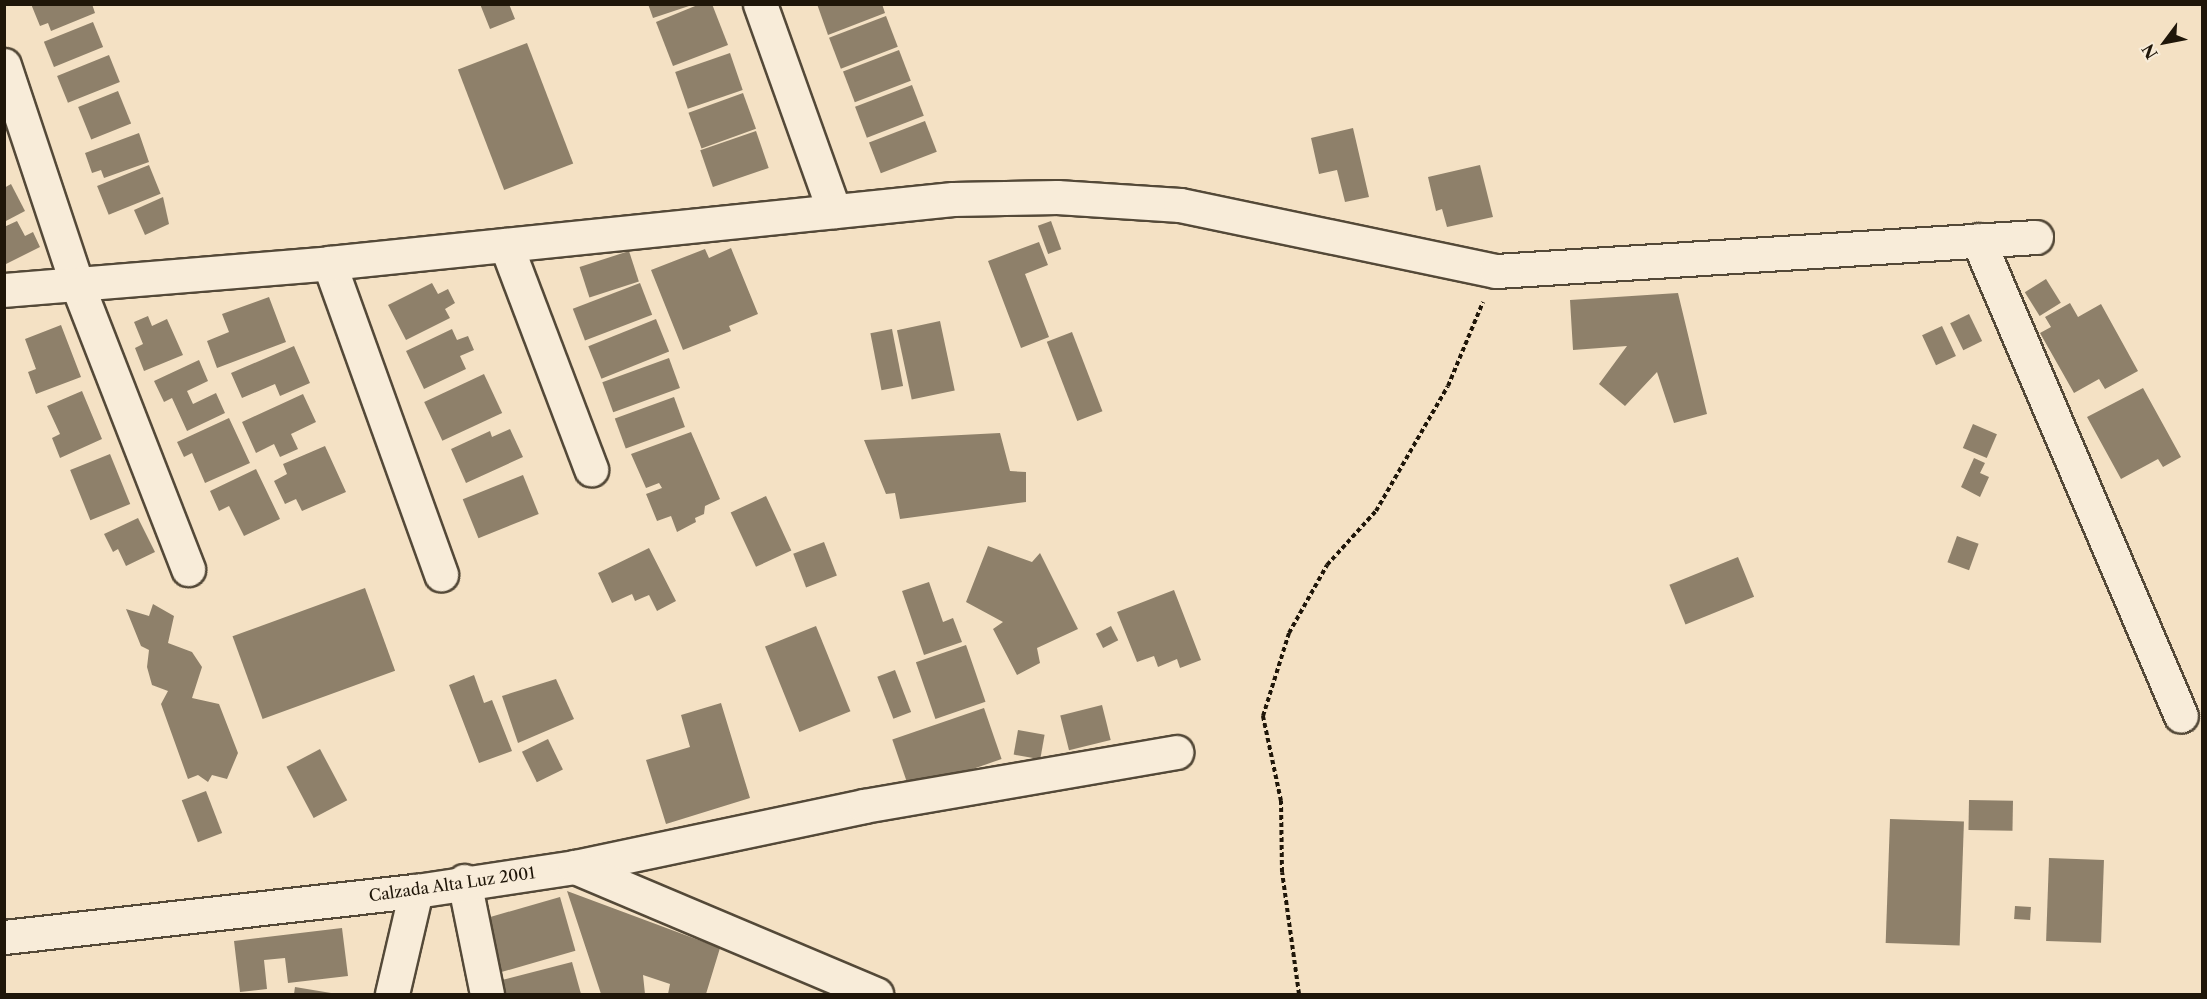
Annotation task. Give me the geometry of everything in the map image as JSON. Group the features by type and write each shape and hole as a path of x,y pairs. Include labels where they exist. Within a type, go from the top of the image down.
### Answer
{"street":[{"path":"760,4 834,211"},
{"path":"4,65 77,284 188,569"},
{"path":"4,290 329,263 953,199 1057,197 1180,205 1496,271 2036,237"},
{"path":"1978,240 2181,716"},
{"path":"506,245 591,469"},
{"path":"329,263 441,574"},
{"name":"Calzada Alta Luz 2001","path":"4,937 416,891 464,881 575,867 864,806 1176,752"},
{"path":"575,867 876,994"},
{"path":"464,881 487,994"},
{"path":"392,994 416,891"}],"path":[{"path":"1299,994 1282,872 1281,801 1263,716 1289,633 1327,564 1377,511 1448,386 1496,271"}],"building":[{"path":"31,4 92,4 95,13 51,31 48,23 40,26"},
{"path":"480,4 509,4 515,19 490,29"},
{"path":"648,4 692,4 692,5 653,18"},
{"path":"700,4 712,4 728,45 673,66 656,22"},
{"path":"817,4 882,4 885,13 828,35"},
{"path":"886,16 898,47 841,69 829,38"},
{"path":"93,22 103,47 54,67 44,42"},
{"path":"527,43 573,163 504,190 458,70"},
{"path":"899,50 911,81 855,102 843,72"},
{"path":"730,53 743,90 688,109 675,72"},
{"path":"109,55 120,82 68,103 57,76"},
{"path":"912,85 924,116 867,138 855,107"},
{"path":"118,91 131,123 91,140 78,107"},
{"path":"743,93 756,129 701,149 688,113"},
{"path":"925,121 937,152 881,173 869,143"},
{"path":"1353,128 1369,197 1345,202 1337,170 1319,174 1311,138"},
{"path":"756,131 769,168 713,187 700,150"},
{"path":"139,133 149,162 104,178 101,170 92,173 85,153"},
{"path":"149,165 161,194 109,215 97,186"},
{"path":"1480,165 1493,217 1447,227 1442,209 1436,211 1428,177"},
{"path":"11,184 25,211 4,222 4,188"},
{"path":"163,197 169,224 145,235 134,210"},
{"path":"17,221 25,236 33,232 40,247 4,265 4,227"},
{"path":"1051,221 1061,249 1048,254 1038,226"},
{"path":"1039,242 1048,265 1025,274 1049,337 1021,348 988,261"},
{"path":"731,248 758,314 729,326 731,331 683,350 651,270 705,249 709,258"},
{"path":"629,251 639,281 589,298 580,267"},
{"path":"2046,279 2061,303 2040,316 2025,292"},
{"path":"432,283 438,294 448,289 455,303 445,309 450,318 406,340 388,305"},
{"path":"640,283 652,315 585,341 573,309"},
{"path":"1678,293 1707,414 1674,423 1657,372 1625,406 1599,384 1627,346 1573,350 1570,300"},
{"path":"269,297 286,342 217,368 207,341 229,332 222,314"},
{"path":"2070,303 2078,317 2101,304 2138,371 2105,389 2099,379 2074,393 2040,333 2051,327 2045,317"},
{"path":"1969,314 1982,341 1963,350 1950,323"},
{"path":"148,316 152,326 167,319 183,355 144,371 135,348 143,344 134,322"},
{"path":"656,319 669,351 601,379 588,346"},
{"path":"940,321 955,390 912,400 897,330"},
{"path":"61,325 81,377 36,394 28,372 36,369 25,339"},
{"path":"1942,326 1956,356 1936,365 1922,335"},
{"path":"452,329 457,340 468,336 474,350 460,356 466,369 424,389 406,351"},
{"path":"892,329 903,386 881,390 870,333"},
{"path":"1072,332 1102,411 1077,421 1047,342"},
{"path":"294,346 310,383 280,396 275,384 242,398 231,373"},
{"path":"669,358 680,388 613,412 602,382"},
{"path":"199,360 208,381 187,391 193,404 216,393 225,413 187,431 172,398 164,402 154,381"},
{"path":"484,374 502,413 442,441 424,402"},
{"path":"2143,388 2181,457 2163,467 2158,459 2121,479 2087,417"},
{"path":"82,391 102,439 60,458 52,438 60,434 47,406"},
{"path":"303,394 316,422 291,434 298,449 280,457 274,444 256,453 242,422"},
{"path":"674,397 685,427 626,449 615,419"},
{"path":"229,418 250,463 205,483 192,453 184,457 177,442"},
{"path":"1973,424 1997,434 1987,458 1963,448"},
{"path":"510,429 523,457 466,483 451,449 490,431 492,437"},
{"path":"691,432 720,499 705,506 704,514 695,518 696,522 677,532 671,516 657,521 646,494 662,488 659,483 646,488 631,454"},
{"path":"1000,433 1010,471 1026,472 1026,502 900,519 895,493 886,494 864,440"},
{"path":"325,446 346,492 302,511 296,499 285,504 274,481 287,474 283,464"},
{"path":"110,454 130,504 90,520 70,470"},
{"path":"1974,458 1985,463 1980,473 1989,477 1980,497 1961,487"},
{"path":"256,469 280,519 244,536 229,506 219,511 210,491"},
{"path":"523,475 539,514 478,538 463,499"},
{"path":"766,496 791,550 756,567 731,512"},
{"path":"138,518 155,552 126,566 118,549 113,552 104,534"},
{"path":"1957,536 1979,544 1969,570 1947,562"},
{"path":"824,542 837,576 806,587 793,554"},
{"path":"988,546 1032,562 1040,553 1078,629 1037,648 1040,663 1017,675 993,629 1003,622 966,602"},
{"path":"649,548 676,601 657,611 649,595 635,601 632,594 612,603 598,573"},
{"path":"1738,557 1754,597 1685,625 1669,585"},
{"path":"929,582 943,622 953,618 962,642 924,655 902,591"},
{"path":"365,588 395,671 263,719 233,636"},
{"path":"1174,590 1201,660 1180,668 1177,659 1158,667 1154,656 1137,662 1117,612"},
{"path":"153,604 174,616 168,643 192,652 202,667 192,698 219,704 238,753 227,779 212,775 208,782 198,775 188,779 161,704 168,691 152,685 147,667 149,650 141,646 126,609 149,616"},
{"path":"816,626 850,711 799,732 765,647"},
{"path":"1111,626 1118,640 1103,648 1096,634"},
{"path":"966,645 986,702 935,719 916,662"},
{"path":"895,670 911,712 893,719 877,677"},
{"path":"474,675 484,703 492,700 512,751 479,763 449,685"},
{"path":"556,679 574,719 518,743 502,696"},
{"path":"721,703 750,798 666,824 646,760 690,747 681,715"},
{"path":"1102,705 1111,740 1069,750 1060,715"},
{"path":"984,708 1002,759 910,791 892,740"},
{"path":"1018,730 1045,735 1040,759 1014,755"},
{"path":"548,739 563,770 537,782 522,752"},
{"path":"320,749 347,800 314,818 286,767"},
{"path":"206,791 222,833 198,842 182,800"},
{"path":"1969,800 2013,801 2012,831 1968,830"},
{"path":"1890,819 1964,822 1960,946 1886,943"},
{"path":"2049,858 2104,860 2101,943 2046,941"},
{"path":"567,891 720,948 706,994 668,994 670,984 643,975 645,994 601,994"},
{"path":"560,897 575,951 501,972 486,918"},
{"path":"2015,906 2031,907 2030,920 2014,919"},
{"path":"342,928 348,976 288,983 285,958 264,960 267,989 240,992 234,941"},
{"path":"572,962 581,994 505,994 502,980"},
{"path":"295,987 331,993 331,994 294,994"}]}
